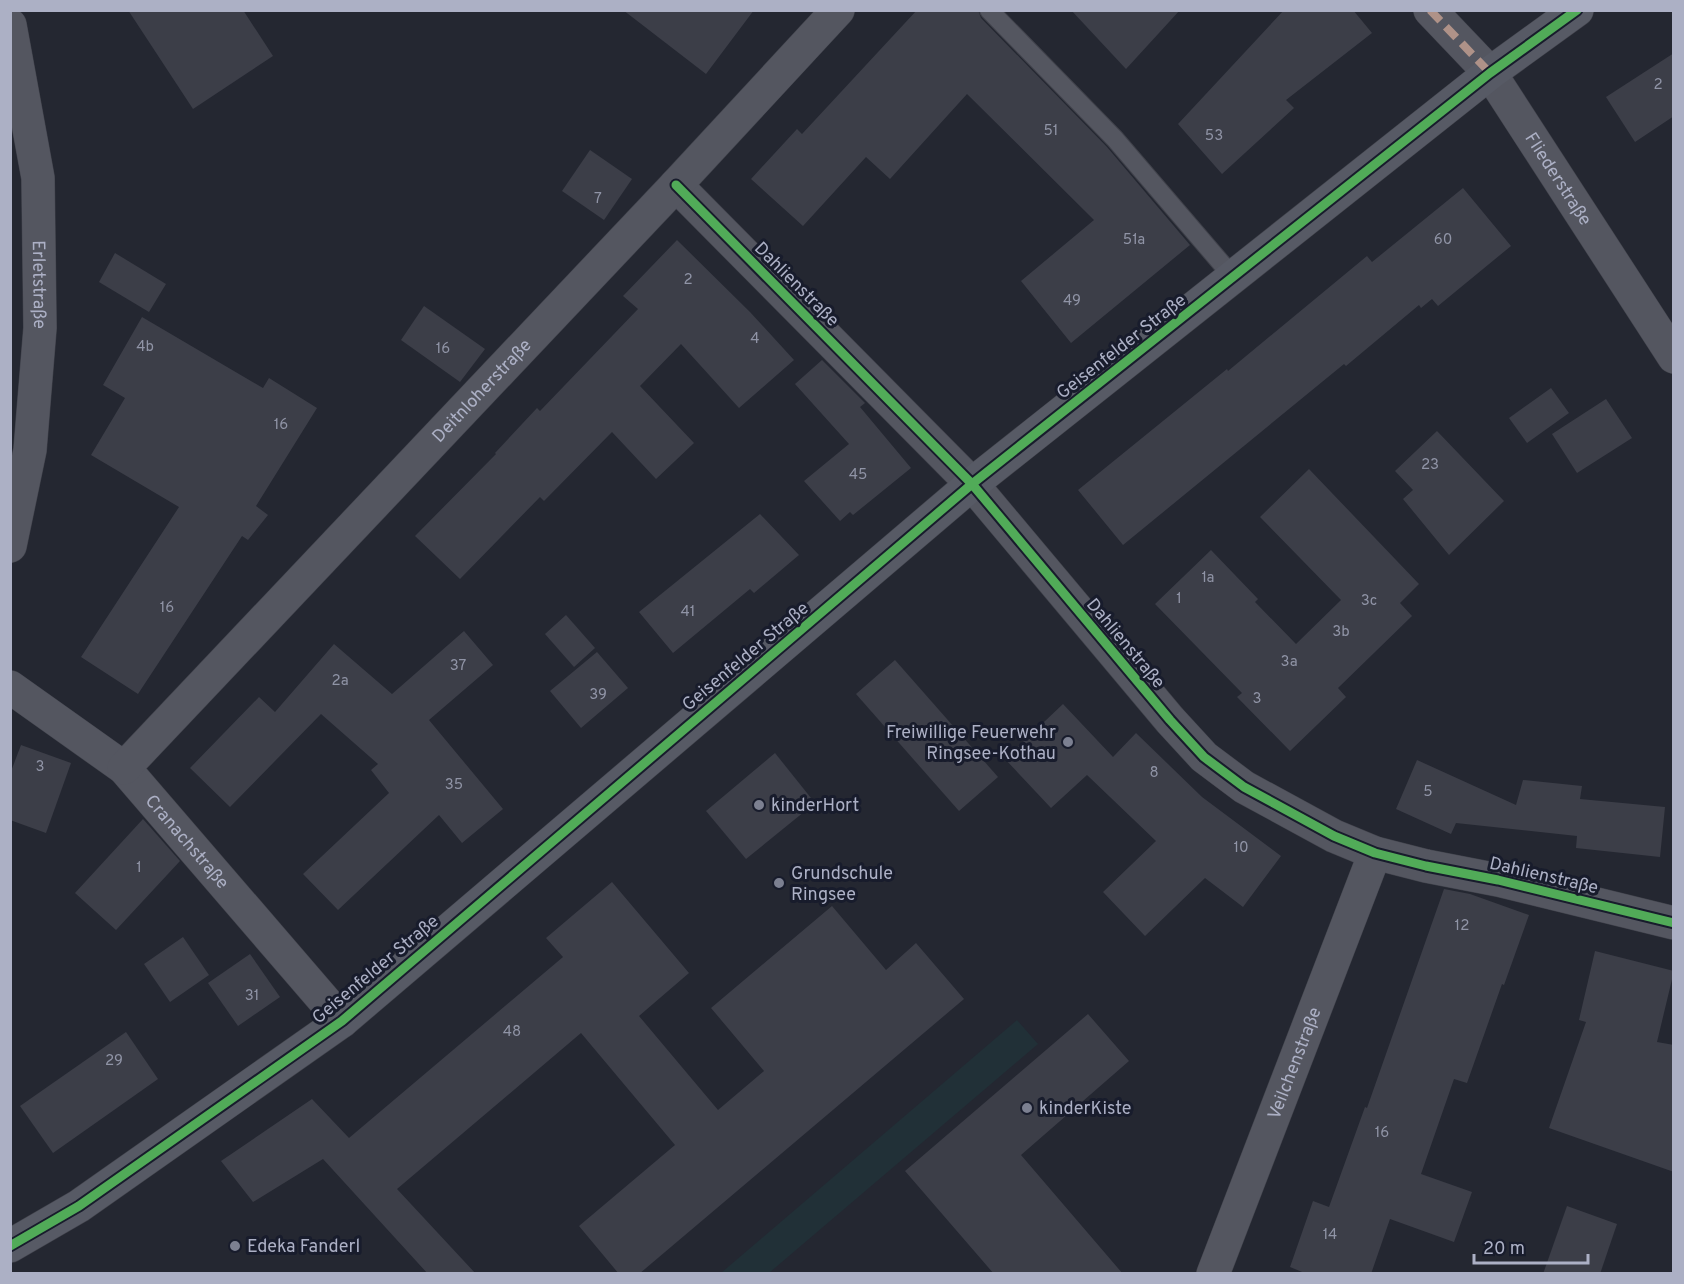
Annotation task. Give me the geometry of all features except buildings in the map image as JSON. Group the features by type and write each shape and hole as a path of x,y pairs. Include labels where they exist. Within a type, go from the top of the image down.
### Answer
{"street":[{"name":"Deitnloherstraße","path":"124,768 676,185 838,10"},
{"name":"Fliederstraße","path":"1430,10 1490,74 1674,357"},
{"name":"Geisenfelder Straße","path":"10,1246 79,1206 342,1021 972,484 1490,74 1577,10"},
{"name":"Erletstraße","path":"10,25 40,328 30,450 10,546"},
{"name":"Dahlienstraße","path":"676,185 972,484 1170,720 1204,757 1244,787 1334,836 1375,852 1426,866 1498,880 1674,923"},
{"name":"Cranachstraße","path":"10,687 124,768 342,1021"},
{"name":"Veilchenstraße","path":"1213,1274 1375,852"}],"lane":[{"path":"989,10 1115,139 1234,278"}],"shaded area":[{"path":"1017,1020 1038,1044 769,1273 721,1273"}],"marked path":[{"path":"1430,10 1490,73"}],"cycle path":[{"path":"10,1246 79,1206 342,1021 972,484 1490,73 1577,10"},
{"path":"676,185 972,484 1170,720 1204,757 1244,787 1334,836 1375,853 1674,923"}],"place":[{"name":"Freiwillige Feuerwehr Ringsee-Kothau","path":"1068,742"},
{"name":"kinderHort","path":"759,805"},
{"name":"Grundschule Ringsee","path":"779,883"},
{"name":"kinderKiste","path":"1027,1108"},
{"name":"Edeka Fanderl","path":"235,1246"}]}
